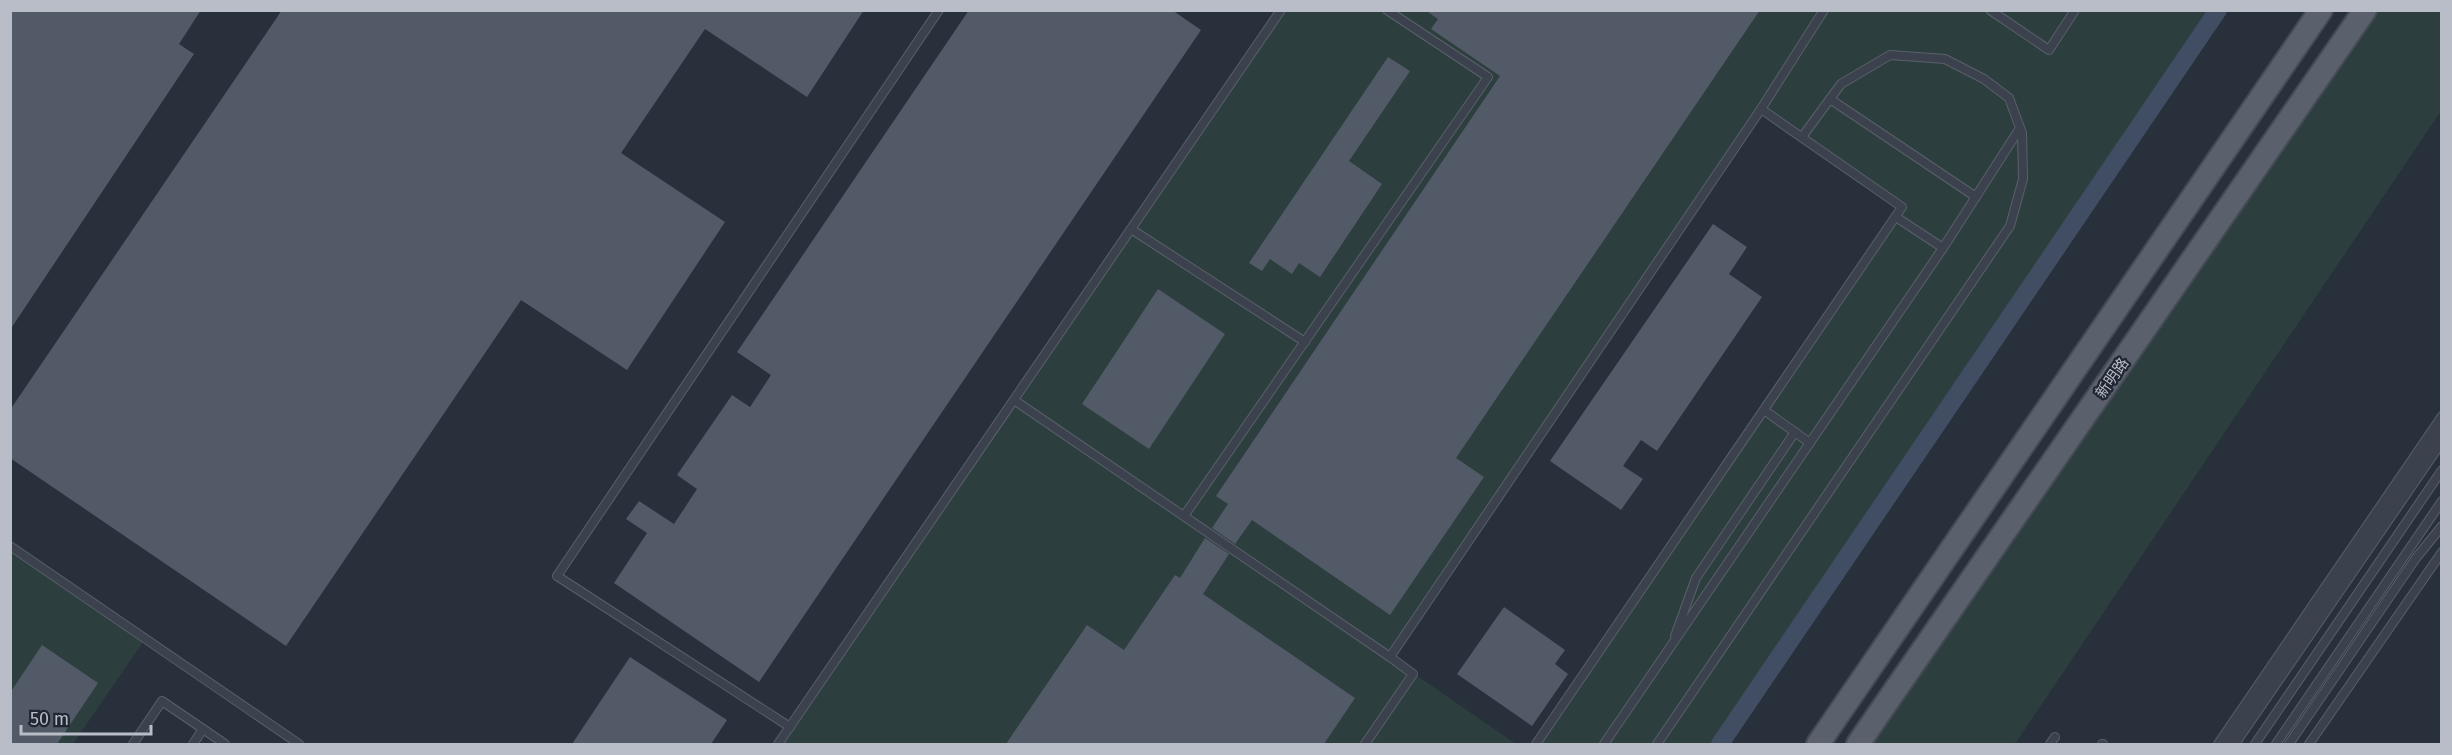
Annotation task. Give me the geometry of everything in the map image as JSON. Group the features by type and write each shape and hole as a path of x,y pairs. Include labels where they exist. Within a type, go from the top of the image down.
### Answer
{"main road":[{"path":"1818,744 2320,10"},
{"name":"新明路","path":"1858,744 2365,10"}],"lane":[{"path":"790,727 557,576 939,10"},
{"path":"778,744 1281,10"},
{"path":"1184,516 1488,76 1387,10"},
{"path":"1389,657 1761,109 1824,10"},
{"path":"1990,10 2049,50 2075,10"},
{"path":"1658,744 2010,226 2023,179 2020,128 2009,98 1984,80 1945,59 1890,56 1841,84 1802,137"},
{"path":"1830,99 1976,197"},
{"path":"1536,744 1902,207 1761,109"},
{"path":"1604,744 1943,248 2020,128"},
{"path":"1896,217 1943,248"},
{"path":"1131,229 1305,342"},
{"path":"1014,400 1413,674 1365,744"},
{"path":"1764,410 1810,443"},
{"path":"2218,744 2442,416"},
{"path":"2227,744 2442,429"},
{"path":"1671,647 1696,578 1795,432"},
{"path":"2235,744 2442,442"},
{"path":"2255,744 2442,470"},
{"path":"2276,744 2442,501"},
{"path":"2289,744 2416,558 2442,526"},
{"path":"10,546 299,744"},
{"path":"2309,744 2442,552"},
{"path":"134,744 162,701 225,744"},
{"path":"193,744 203,729"},
{"path":"2050,744 2055,736"}],"shaded area":[{"path":"1281,11 2218,11 1720,744 1536,744 1902,208 1761,109 1390,657 1516,744 778,744"},
{"path":"2366,11 2441,11 2441,111 2015,744 1862,744"},
{"path":"10,546 145,639 73,744 11,744"}],"building":[{"path":"10,10 201,10 179,44 194,54 10,330"},
{"path":"282,10 864,10 807,97 705,29 621,153 725,222 627,370 521,300 286,646 10,458 10,410"},
{"path":"969,10 1172,10 1201,30 759,682 614,583 647,533 626,519 639,501 674,524 697,489 677,475 732,395 750,407 771,375 737,352"},
{"path":"1425,10 1760,10 1456,458 1484,477 1390,615 1252,520 1235,544 1212,528 1228,504 1216,496 1500,76 1431,29 1438,19"},
{"path":"1388,57 1410,71 1349,161 1382,184 1320,277 1299,263 1292,274 1270,259 1262,271 1249,263"},
{"path":"1713,224 1747,247 1729,274 1762,297 1657,451 1641,440 1623,466 1643,479 1621,510 1550,461"},
{"path":"1158,289 1225,334 1149,449 1082,404"},
{"path":"1205,538 1229,554 1203,594 1355,698 1324,744 1006,744 1087,625 1124,650 1175,575 1180,578"},
{"path":"1504,607 1565,650 1555,664 1568,674 1532,726 1457,674"},
{"path":"42,645 98,683 57,744 10,744 10,693"},
{"path":"630,657 727,720 711,744 572,744"}],"waterway":[{"path":"1720,744 2218,10"}]}
